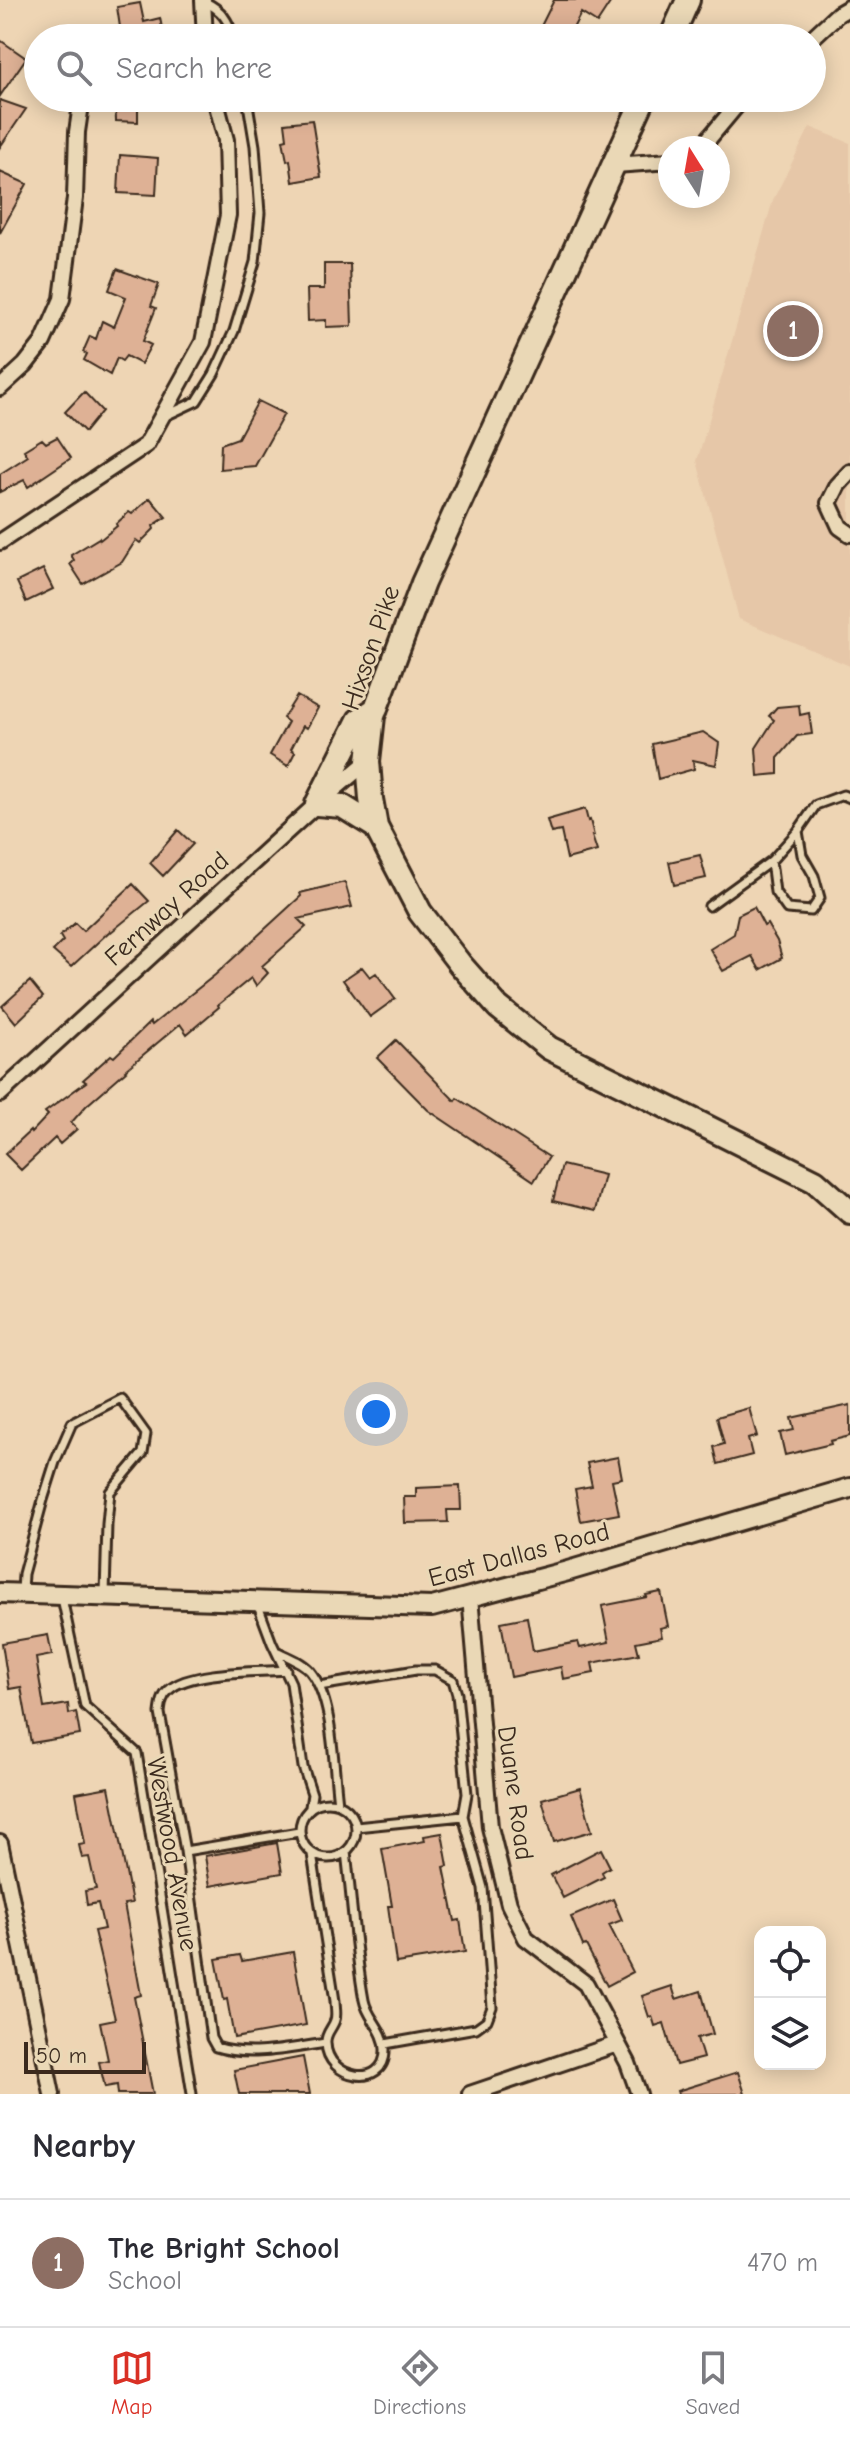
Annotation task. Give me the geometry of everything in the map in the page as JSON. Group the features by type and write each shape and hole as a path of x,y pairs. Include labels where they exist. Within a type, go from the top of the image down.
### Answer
{"main road":[{"path":"677,24 688,0"},
{"name":"Hixson Pike","path":"638,112 423,583 376,709 368,761 376,827 420,912 460,964 498,1007 518,1024 549,1048 815,1181 850,1211"},
{"path":"376,709 359,720 317,804 342,806 376,827"}],"street":[{"path":"203,1 204,24"},
{"path":"826,25 850,7"},
{"path":"0,388 25,365 43,342 62,299 75,198 80,112"},
{"path":"0,542 146,445 203,342 228,215 226,140 219,112"},
{"path":"711,136 731,112"},
{"path":"615,165 658,162"},
{"path":"850,472 838,485 829,503 840,527 850,534"},
{"name":"Fernway Road","path":"0,1094 368,761"},
{"name":"East Dallas Road","path":"0,1593 432,1607 568,1571 850,1488"},
{"name":"Duane Road","path":"470,1597 490,1827 509,1904 526,1938 586,1984 628,2063 639,2094"},
{"path":"0,1843 52,2094"},
{"path":"470,2094 617,2044"}],"lane":[{"path":"203,1 218,8 228,24"},
{"path":"161,418 197,401 214,374 234,331 255,262 260,213 249,112"},
{"path":"709,906 771,861 816,805 843,795 850,798"},
{"path":"771,861 775,892 787,909 811,911 820,898 814,876 802,855 798,831"},
{"path":"21,1594 23,1574 43,1500 72,1423 120,1398 146,1434 143,1453 110,1492 105,1597"},
{"name":"Westwood Avenue","path":"61,1595 85,1706 137,1753 192,2094"},
{"path":"256,1601 291,1683 303,1767 312,1794 299,1832 312,1854 323,1858 346,1852 352,1845 356,1827 347,1809 328,1801 310,1807"},
{"path":"276,1651 309,1670 327,1705 338,1803"},
{"path":"286,1670 196,1677 177,1684 167,1692 162,1699 160,1713 185,1851 211,2038 216,2047 230,2052 326,2043"},
{"path":"319,1686 416,1670 435,1670 453,1680 457,1694 467,1794 463,1816 483,1888 492,2007 487,2020 476,2028 385,2044"},
{"path":"356,1827 463,1816"},
{"path":"185,1851 299,1832"},
{"path":"312,1854 335,2001 335,2020 328,2031 326,2043 338,2069 347,2075 364,2076 378,2069 384,2060 385,2044 364,2004 346,1852"}],"shaded area":[{"path":"810,127 850,143 850,666 739,619 697,461 773,200"}],"building":[{"path":"554,0 612,0 597,23 581,13 575,24 542,24"},
{"path":"140,3 144,22 160,18 161,24 120,24 117,7"},
{"path":"0,40 24,57 24,61 0,96"},
{"path":"0,100 24,108 24,112 0,147"},
{"path":"116,112 138,112 138,122 116,121"},
{"path":"312,120 321,177 293,182 283,140 287,139 285,123"},
{"path":"120,155 158,158 156,195 118,193"},
{"path":"0,172 27,184 0,233"},
{"path":"324,264 350,264 352,326 326,327 326,320 308,321 307,289 324,289"},
{"path":"117,269 159,284 151,306 156,308 143,341 151,345 141,364 126,356 122,361 117,358 110,375 84,360 87,354 83,352 90,336 96,339 102,321 114,327 126,297 109,290"},
{"path":"84,392 102,411 85,432 65,412"},
{"path":"258,401 284,414 255,466 220,469 221,444 238,438"},
{"path":"57,437 71,458 28,487 24,480 0,492 0,474 28,456 24,450 42,439 46,443"},
{"path":"150,498 166,517 153,526 154,529 140,543 136,540 122,562 83,584 70,564 74,560 71,555 100,540 129,512 132,514"},
{"path":"43,569 53,589 26,602 17,582"},
{"path":"297,696 318,708 307,728 303,726 291,749 295,752 288,766 270,755 288,722 283,718"},
{"path":"799,705 800,715 809,713 812,734 797,736 778,758 778,774 758,776 756,748 774,720 769,716 777,707"},
{"path":"703,732 719,743 716,765 693,760 694,769 658,779 652,744"},
{"path":"585,809 597,851 567,859 561,831 551,833 547,820"},
{"path":"178,830 193,844 163,876 150,863"},
{"path":"700,855 706,878 674,885 669,862"},
{"path":"345,882 352,907 298,919 306,927 262,966 268,973 256,986 251,978 187,1034 180,1024 86,1106 71,1123 77,1129 60,1144 55,1138 21,1170 5,1154 31,1133 48,1115 45,1112 86,1082 83,1080 111,1055 114,1057 150,1022 152,1025 215,975 301,896 300,893"},
{"path":"133,884 149,901 71,967 53,951 63,941 60,936 75,923 83,931"},
{"path":"754,907 777,941 782,958 760,970 752,956 723,971 710,949 734,934 738,915"},
{"path":"362,967 370,977 376,973 395,999 370,1017 343,980"},
{"path":"30,981 43,997 16,1023 2,1006"},
{"path":"396,1040 455,1101 457,1098 549,1157 534,1181 428,1110 377,1058"},
{"path":"562,1165 604,1175 595,1211 553,1201"},
{"path":"850,1405 850,1436 785,1455 780,1433 794,1430 791,1418"},
{"path":"749,1408 757,1436 748,1439 752,1455 718,1464 714,1447 724,1444 717,1417"},
{"path":"618,1457 622,1478 612,1480 619,1514 581,1521 575,1489 592,1486 587,1463"},
{"path":"460,1486 461,1510 447,1510 448,1522 405,1523 404,1497 416,1497 416,1488"},
{"path":"661,1592 668,1626 660,1628 662,1637 636,1642 639,1654 592,1663 594,1673 563,1679 561,1667 511,1677 501,1622 527,1617 533,1651 578,1642 580,1648 609,1642 602,1606"},
{"path":"48,1635 52,1655 36,1658 44,1708 68,1704 69,1714 76,1712 80,1735 31,1743 21,1687 9,1689 2,1643"},
{"path":"109,1787 132,1903 124,1904 141,1995 134,1997 153,2094 118,2094 117,2085 105,2087 99,2062 108,2060 100,2022 115,2019 94,1931 104,1929 98,1903 87,1905 85,1891 96,1889 89,1857 82,1858 79,1845 85,1844 76,1793"},
{"path":"580,1788 592,1831 554,1842 542,1799"},
{"path":"442,1833 448,1866 444,1867 455,1921 460,1920 465,1952 396,1963 388,1906 392,1906 382,1849 425,1841 424,1836"},
{"path":"277,1843 282,1873 210,1886 205,1856"},
{"path":"601,1849 610,1867 602,1872 604,1877 563,1898 551,1875"},
{"path":"613,1899 622,1920 609,1925 633,1972 607,1986 586,1945 583,1946 571,1917"},
{"path":"293,1952 306,2025 234,2038 216,1959 240,1955 242,1961"},
{"path":"672,1986 676,1999 701,1991 713,2034 697,2038 703,2058 676,2065 664,2023 655,2026 642,1996"},
{"path":"303,2057 310,2094 239,2094 234,2070"},
{"path":"738,2072 745,2094 678,2094 677,2091"}],"place":[{"name":"The Bright School","path":"793,331"}]}
